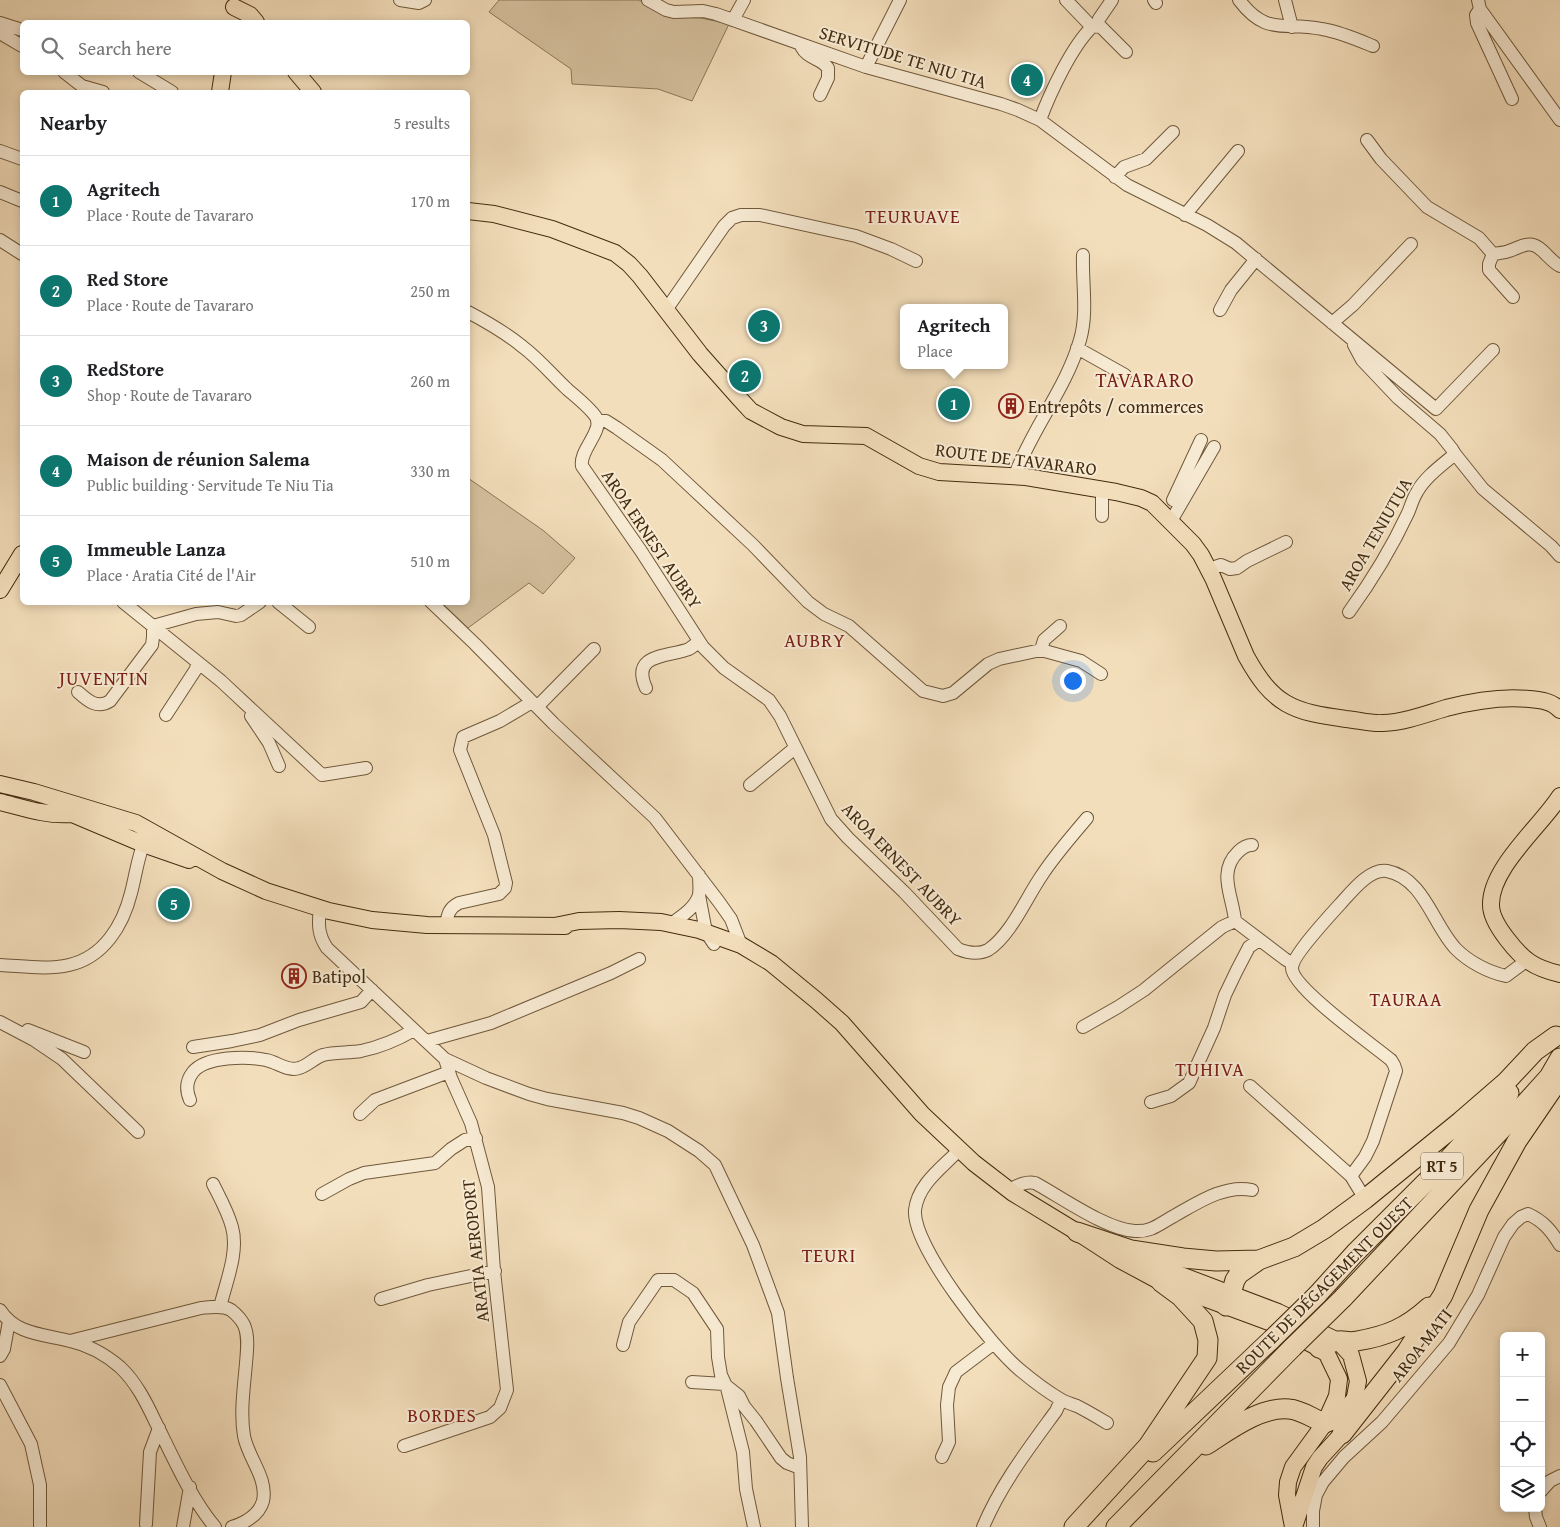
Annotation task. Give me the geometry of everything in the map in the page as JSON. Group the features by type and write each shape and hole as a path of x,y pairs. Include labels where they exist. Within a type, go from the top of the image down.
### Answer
{"highway":[{"path":"1228,1300 1239,1274 1259,1260 1301,1242 1324,1229 1365,1199 1461,1122 1506,1082 1535,1051 1558,1033"},
{"name":"ROUTE DE DÉGAGEMENT OUEST","path":"1074,1527 1316,1295 1451,1157 1502,1101 1558,1033"},
{"name":"ROUTE DE DÉGAGEMENT OUEST","path":"1116,1527 1179,1461 1343,1298 1549,1077 1560,1058"},
{"path":"1342,1434 1407,1351 1443,1295 1479,1210 1516,1142 1560,1078"},
{"path":"1077,1232 1131,1250 1183,1258 1259,1260"},
{"path":"1074,1527 1148,1446 1207,1358 1208,1340 1203,1321 1180,1296 1162,1282"},
{"path":"1319,1348 1338,1341 1355,1342 1391,1333 1416,1318 1443,1295"},
{"path":"1179,1461 1238,1425 1272,1411 1294,1410 1326,1423 1342,1416 1354,1402"}],"main road":[{"path":"234,10 250,15 254,20"},
{"path":"220,90 223,75"},
{"path":"299,75 311,90"},
{"name":"ROUTE DE TAVARARO","path":"470,211 494,214 552,229 615,253 626,261 640,276 700,354 751,411 781,427 803,434 866,436 919,466 939,472 1015,475 1102,490 1146,500 1168,518 1193,544 1209,569 1253,669 1279,700 1294,708 1330,717 1382,723 1418,716 1469,702 1514,698 1547,701 1560,710"},
{"path":"0,590 20,557"},
{"path":"0,774 81,794 100,802 143,832"},
{"path":"0,784 34,792 143,832 266,891 320,908 372,920 427,924 555,926 662,932 741,944 771,963 842,1023 905,1096 959,1150 1009,1190 1120,1260 1162,1282 1278,1312 1338,1341 1351,1355 1356,1368 1358,1381 1354,1402 1342,1434 1314,1467 1294,1527"},
{"path":"0,792 71,814 143,832"},
{"path":"1560,796 1503,869 1492,896 1491,904 1492,914 1508,942 1526,961 1560,974"},
{"path":"0,802 45,814 71,814"},
{"path":"555,926 579,921 619,920 672,924 710,938 790,980"},
{"path":"1077,1232 1228,1300 1327,1354 1339,1379 1337,1396 1326,1423 1293,1467 1288,1482 1287,1495 1294,1527"}],"street":[{"path":"400,0 419,3 426,0"},
{"name":"SERVITUDE TE NIU TIA","path":"648,0 666,10 674,12 703,11 734,20 866,67 1001,104 1040,120 1127,185 1207,225 1236,243 1436,409 1493,350"},
{"path":"734,20 744,0"},
{"path":"866,67 900,0"},
{"path":"1066,0 1094,27"},
{"path":"1040,120 1047,101 1081,40 1094,27 1112,0"},
{"path":"1239,0 1257,19 1268,25 1321,29 1356,38 1373,46"},
{"path":"1285,0 1292,27"},
{"path":"1479,5 1476,15 1477,23 1512,99"},
{"path":"1479,5 1560,120"},
{"path":"0,23 20,29"},
{"path":"1094,27 1100,26 1126,52"},
{"path":"0,33 20,45"},
{"path":"801,44 808,56 822,62 828,68 828,78 820,95"},
{"path":"68,75 82,86 96,90"},
{"path":"144,75 169,90"},
{"path":"1115,177 1124,167 1146,159 1173,132"},
{"path":"1367,140 1381,159 1427,207 1479,238 1493,254"},
{"path":"0,151 20,158"},
{"path":"1185,215 1238,151"},
{"path":"0,192 20,200"},
{"path":"666,310 724,226 732,218 741,215 760,215 856,236 916,260"},
{"path":"0,240 20,253"},
{"path":"1332,323 1353,305 1411,244"},
{"path":"1493,254 1532,244 1537,246 1560,266"},
{"path":"1493,254 1489,270 1513,297"},
{"path":"1015,475 1023,453 1063,384 1081,338 1084,314 1083,255"},
{"path":"1220,310 1231,290 1256,259"},
{"path":"470,313 503,332 529,352 584,404 598,421 606,421 662,460 753,545 808,602 824,614 849,626 923,691 943,696 954,694 988,664 999,658 1041,650 1081,660 1101,674"},
{"path":"1352,340 1355,351 1362,360 1398,398 1440,434 1482,489 1551,546 1560,556"},
{"path":"1077,348 1125,375"},
{"name":"AROA ERNEST AUBRY","path":"598,421 581,461 582,466 641,551 699,642 710,656 724,668 769,700 780,716 831,819 958,949 976,953 985,951 1002,938 1043,873 1087,818"},
{"path":"1168,518 1201,440"},
{"path":"1168,518 1214,447"},
{"name":"AROA TENIUTUA","path":"1349,612 1394,539 1408,514 1417,492 1455,454"},
{"path":"1102,490 1102,516"},
{"path":"1209,569 1221,564 1230,569 1237,568 1286,542"},
{"path":"127,605 238,697 322,775 366,768"},
{"path":"153,626 196,614 218,612 227,615 242,615 256,605"},
{"path":"282,605 309,627"},
{"path":"434,605 534,705 655,818 731,919 741,944"},
{"path":"78,692 89,702 99,705 104,705 110,700 152,645 153,626"},
{"path":"1041,650 1044,640 1060,626"},
{"path":"646,688 641,678 643,668 650,661 658,656 690,648 699,642"},
{"path":"446,924 453,906 499,894 505,888 506,883 494,835 460,750 463,737 534,705 594,649"},
{"path":"166,715 196,669 197,663"},
{"path":"238,697 269,743 279,766"},
{"path":"750,785 795,748"},
{"path":"0,964 53,967 70,965 92,956 104,946 120,924 126,911 143,832"},
{"path":"1252,846 1248,845 1240,849 1233,857 1228,869 1226,879 1236,921 1293,964"},
{"path":"1351,1176 1365,1157 1373,1140 1396,1071 1391,1060 1303,988 1293,974 1293,964 1302,949 1355,889 1367,878 1384,870 1402,877 1413,886 1454,947 1463,955 1495,973 1506,976 1526,961"},
{"path":"699,874 699,895 710,938"},
{"path":"672,924 687,913 699,895"},
{"name":"ARATIA AEROPORT","path":"320,908 319,932 327,948 445,1059 471,1123 488,1187 507,1390 500,1408 490,1417 404,1446"},
{"path":"1083,1026 1118,1008 1144,990 1222,927 1236,921"},
{"path":"1151,1102 1171,1096 1189,1083 1237,970 1249,947 1259,940"},
{"path":"427,1041 491,1023 611,973 640,958"},
{"path":"193,1046 260,1035 299,1020 360,1002 372,990"},
{"path":"0,1021 84,1052"},
{"path":"0,1021 34,1040 62,1059 138,1132"},
{"path":"190,1100 187,1094 187,1084 190,1076 203,1064 214,1060 266,1060 298,1069 323,1055 361,1051 381,1046 414,1030"},
{"path":"445,1059 486,1078 529,1094 615,1111 639,1118 668,1131 699,1151 715,1165 753,1245 778,1313 787,1378 797,1430 802,1527"},
{"path":"360,1114 375,1100 449,1072"},
{"path":"1250,1086 1351,1176 1365,1199"},
{"path":"322,1194 364,1173 435,1163 465,1140 476,1138"},
{"path":"959,1150 922,1189 915,1210 915,1219 920,1234 938,1267 993,1344 1020,1371 1061,1400 1107,1423"},
{"path":"1009,1190 1029,1182 1035,1183 1080,1210 1110,1224 1134,1231 1149,1231 1211,1196 1243,1188 1252,1190"},
{"path":"213,1184 233,1228 234,1241 231,1267 220,1307"},
{"name":"AROA MATI","path":"1313,1527 1316,1495 1323,1482 1344,1457 1382,1422 1449,1343 1478,1295 1504,1237 1513,1224 1528,1214 1540,1220 1550,1229 1560,1245"},
{"path":"381,1299 428,1285 495,1271"},
{"path":"623,1345 628,1322 658,1280 674,1280 693,1294 717,1329 721,1375 727,1388 743,1452 746,1489 754,1527"},
{"path":"70,1341 201,1308 220,1307 231,1310 240,1318 246,1335 243,1404 244,1434 264,1490 261,1506 258,1511 244,1522 232,1527"},
{"path":"0,1310 15,1326 26,1331 70,1341 100,1354 126,1373 138,1390 200,1508 214,1527"},
{"path":"0,1356 4,1349 9,1321"},
{"path":"942,1457 949,1442 947,1405 949,1387 956,1372 993,1344"},
{"path":"692,1382 724,1384 739,1396 781,1458 786,1463 800,1468"},
{"path":"0,1385 31,1444 40,1485 40,1527"},
{"path":"984,1527 1013,1470 1056,1411 1061,1400"},
{"path":"146,1524 150,1452 158,1428"},
{"path":"1545,1487 1550,1481 1560,1476"},
{"path":"184,1527 190,1487"},
{"path":"1535,1512 1540,1527"}],"shaded area":[{"path":"499,0 639,0 671,17 701,18 729,24 692,101 658,89 572,84 571,69 489,12"},
{"path":"470,479 544,531 575,558 543,594 529,583 468,628 444,605 470,605"}],"place":[{"name":"Maison de réunion Salema","path":"1027,80"},
{"name":"RedStore","path":"764,326"},
{"name":"Red Store","path":"745,376"},
{"name":"Agritech","path":"954,404"},
{"name":"Entrepôts / commerces","path":"1011,406"},
{"name":"Immeuble Lanza","path":"174,904"},
{"name":"Batipol","path":"294,976"}],"district":[{"name":"TEURUAVE","path":"913,216"},
{"name":"TAVARARO","path":"1145,379"},
{"name":"AUBRY","path":"815,640"},
{"name":"JUVENTIN","path":"104,678"},
{"name":"TAURAA","path":"1406,999"},
{"name":"TUHIVA","path":"1210,1069"},
{"name":"TEURI","path":"829,1255"},
{"name":"BORDES","path":"442,1415"}]}
